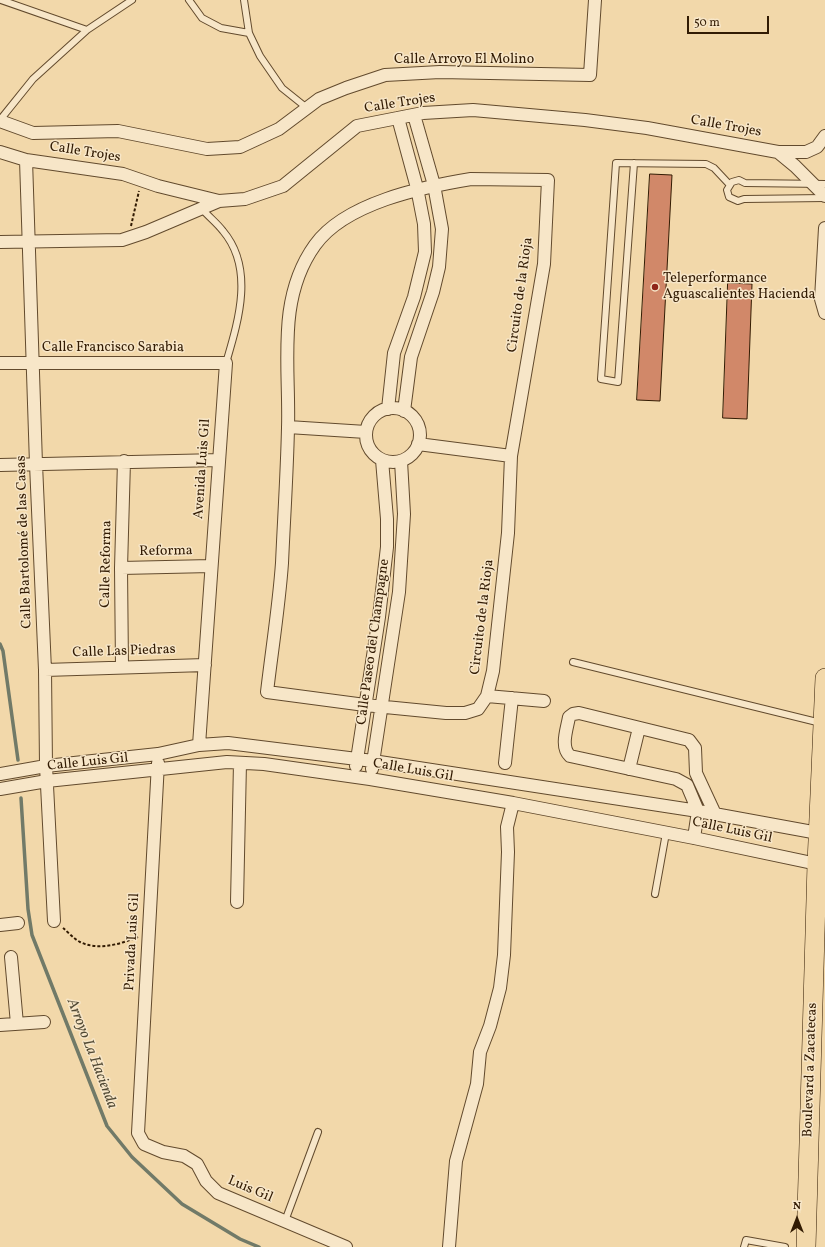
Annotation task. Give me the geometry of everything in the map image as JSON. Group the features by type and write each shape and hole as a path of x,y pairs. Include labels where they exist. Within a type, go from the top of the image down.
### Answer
{"main road":[{"name":"Boulevard a Zacatecas","path":"806,1247 818,833 825,678"}],"street":[{"name":"Calle Arroyo El Molino","path":"0,121 33,132 118,131 207,149 240,147 279,128 319,99 385,75 440,72 590,76 595,0"},
{"name":"Calle Trojes","path":"0,152 26,160 123,174 142,179 158,186 219,201 245,199 283,186 354,128 414,114 472,110 585,120 647,128 778,152 806,152 817,147 825,136"},
{"path":"404,411 411,357 439,267 442,229 434,185 414,114"},
{"path":"388,409 394,354 414,297 425,252 424,224 417,188 398,118"},
{"path":"778,152 819,184 825,197"},
{"name":"Calle Bartolomé de las Casas","path":"26,160 36,464 45,670 46,766 54,922"},
{"name":"Circuito de la Rioja","path":"471,179 548,180 544,264 512,456 508,533 492,671 487,696 478,709 465,713 446,713 365,705 267,692 282,566 288,427 288,318 293,288 303,264 315,245 326,233 343,219 417,188 434,185 471,179"},
{"path":"0,242 122,240 202,210 219,201"},
{"path":"825,228 821,299 825,313"},
{"name":"Calle Francisco Sarabia","path":"0,363 226,363"},
{"name":"Avenida Luis Gil","path":"199,745 226,363"},
{"path":"388,409 404,411 416,421 419,428 418,444 409,457 401,461 395,462 382,460 369,448 366,432 373,417 388,409"},
{"path":"288,427 366,432"},
{"path":"418,444 512,456"},
{"path":"0,465 219,460"},
{"name":"Calle Paseo del Champagne","path":"354,776 379,617 387,547 387,520 382,460"},
{"name":"Calle Reforma","path":"122,667 121,568 124,461"},
{"name":"Calle Paseo del Champagne","path":"370,779 399,592 404,514 401,461"},
{"name":"Reforma","path":"121,568 212,566"},
{"name":"Calle Las Piedras","path":"45,670 205,665"},
{"path":"487,696 544,701"},
{"path":"505,763 512,698"},
{"path":"694,838 698,811 687,785 676,779 570,756 564,747 569,717 573,714 579,713 689,740 696,748 696,773 715,814"},
{"path":"629,769 639,728"},
{"name":"Calle Luis Gil","path":"0,774 46,766 158,754 199,745 228,743 357,759 698,811 818,833"},
{"name":"Privada Luis Gil","path":"138,1133 158,754"},
{"name":"Calle Luis Gil","path":"0,789 47,781 158,771 227,762 264,764 354,776 513,803 694,838 817,864"},
{"path":"237,902 240,763"},
{"path":"448,1247 456,1161 477,1084 480,1052 490,1026 500,988 504,954 508,852 507,826 513,803"},
{"path":"0,925 18,923"},
{"path":"10,957 17,1024"},
{"path":"0,1025 44,1022"},
{"name":"Luis Gil","path":"138,1133 144,1144 163,1152 184,1156 197,1164 206,1182 218,1193 346,1247"}],"lane":[{"path":"1,0 87,30"},
{"path":"0,121 33,79 87,30 132,0"},
{"path":"189,0 202,18 222,28 249,33"},
{"path":"244,0 249,33 260,56 282,88 307,108"},
{"path":"634,163 618,382 601,380 616,163 634,163 706,164 714,168 729,184"},
{"path":"819,184 745,183 739,180 729,184 727,190 729,197 738,201 744,199 825,197"},
{"name":"Avenida Luis Gil","path":"202,210 224,232 234,250 239,264 242,289 240,310 226,363"},
{"path":"573,662 823,724"},
{"path":"655,894 666,833"},
{"path":"285,1221 318,1132"},
{"path":"744,1247 746,1240 785,1247"}],"path":[{"path":"122,240 132,225 142,179"},
{"path":"54,922 80,942 101,946 117,945 148,933"}],"building":[{"name":"Teleperformance Aguascalientes Hacienda","path":"650,174 672,175 660,401 637,400"},
{"path":"728,283 752,284 747,419 723,418"}],"waterway":[{"name":"Arroyo La Hacienda","path":"0,644 3,651 18,760"},
{"name":"Arroyo La Hacienda","path":"21,798 28,909 32,935 107,1126 132,1157 182,1204 240,1239 259,1247"}],"place":[{"name":"Teleperformance Aguascalientes Hacienda","path":"655,287"}]}
